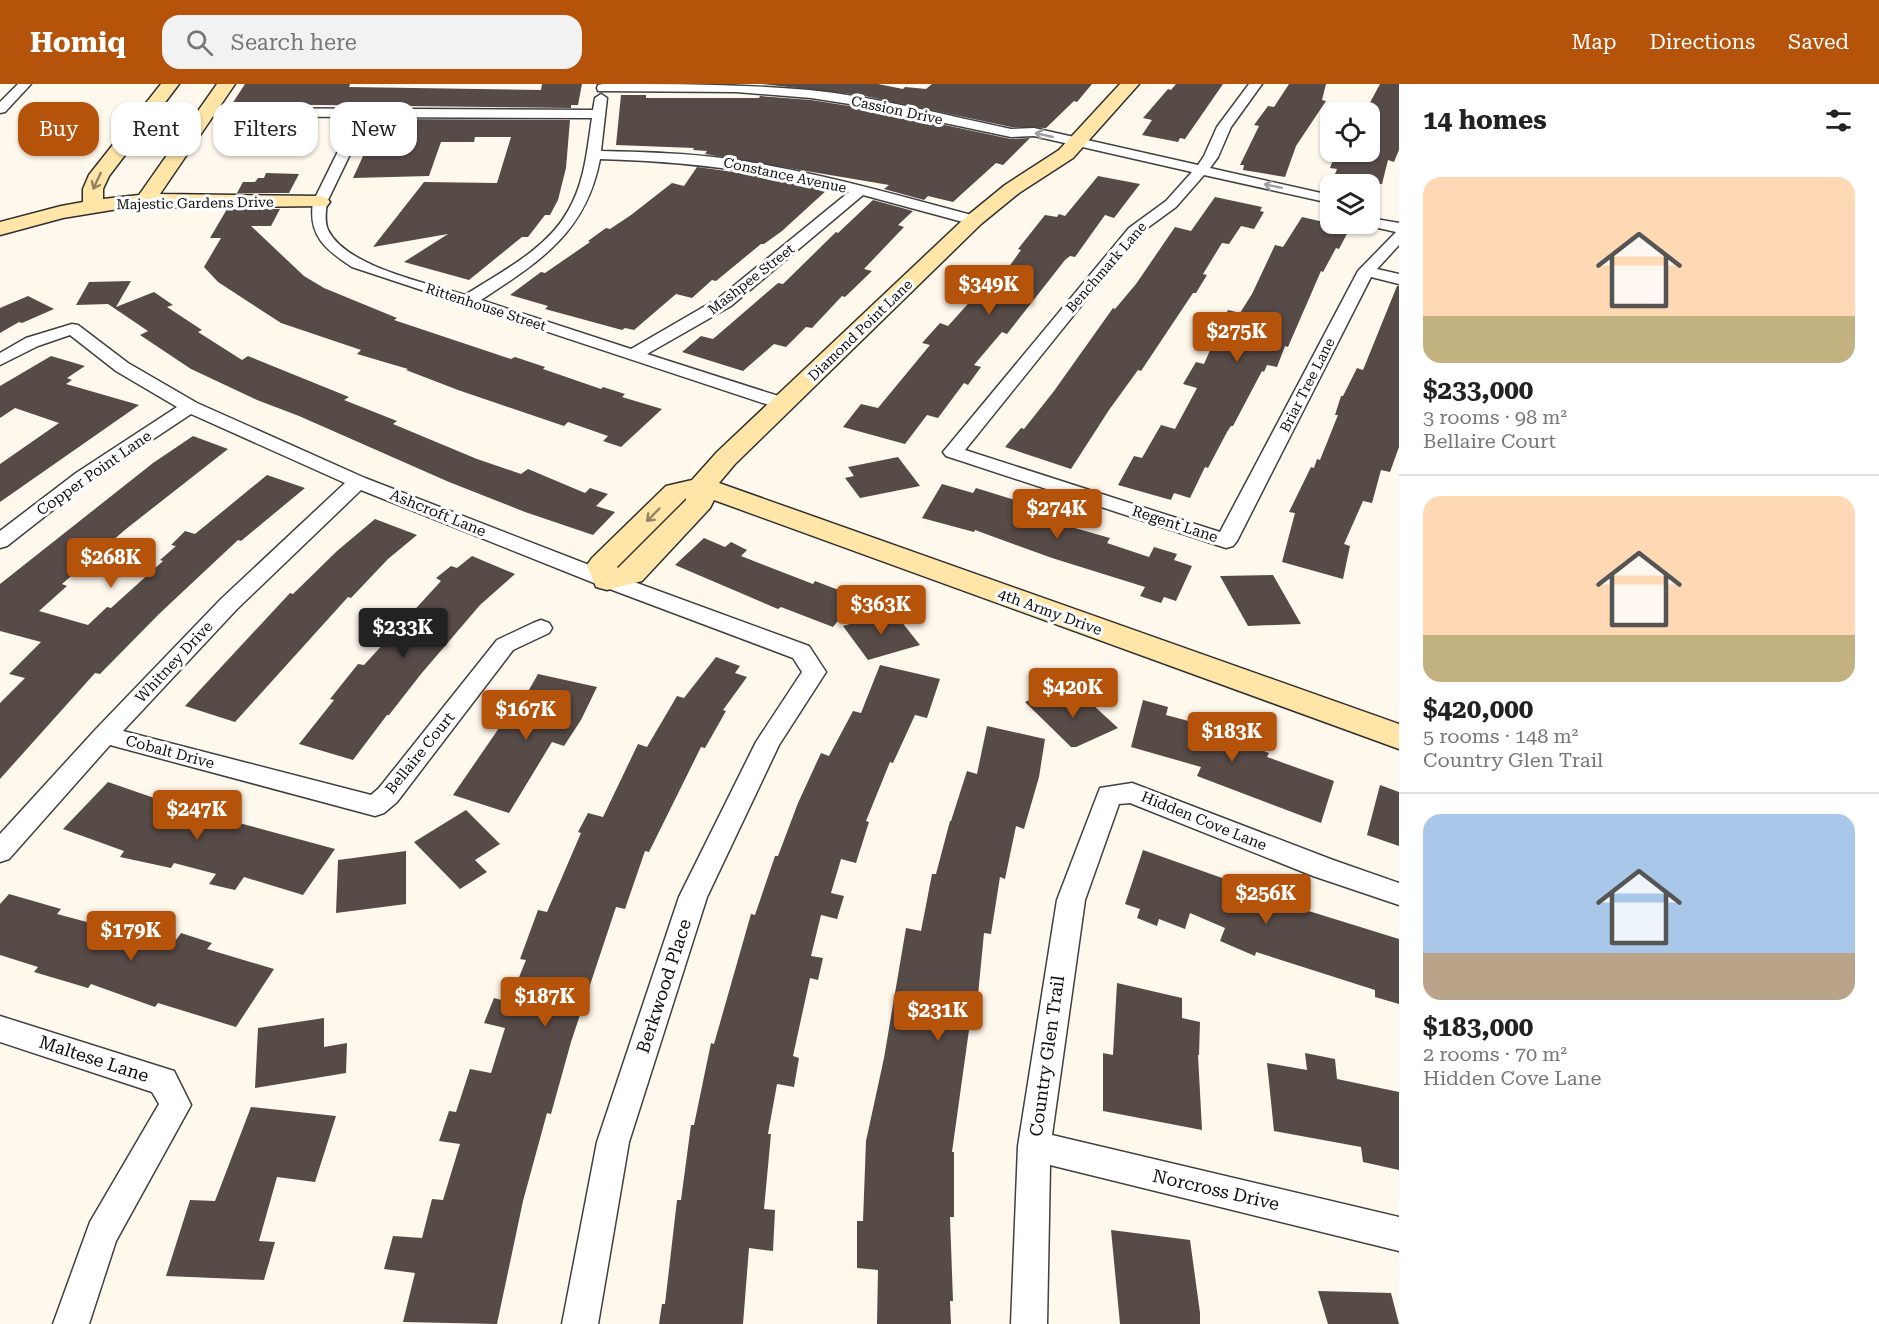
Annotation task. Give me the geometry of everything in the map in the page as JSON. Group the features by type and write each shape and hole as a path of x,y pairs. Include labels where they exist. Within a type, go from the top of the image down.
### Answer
{"street":[{"path":"0,109 25,84"},
{"path":"93,206 93,189 99,175 170,84"},
{"path":"145,201 226,84"},
{"name":"Diamond Point Lane","path":"607,580 631,574 700,502 702,486 726,458 974,220 1012,189 1071,148 1130,84"},
{"name":"Benchmark Lane","path":"953,452 1134,231 1171,204 1211,157 1224,127 1256,84"},
{"path":"468,301 532,257 563,228 582,200 592,156 603,86"},
{"name":"Cassion Drive","path":"603,86 795,88 1011,134 1025,144 1071,148 1196,175 1320,197"},
{"path":"207,112 330,113"},
{"path":"417,113 599,114"},
{"name":"Rittenhouse Street","path":"342,156 320,202 318,217 321,231 331,245 348,258 370,269 784,404"},
{"name":"Constance Avenue","path":"592,156 665,157 726,162 784,173 974,220"},
{"name":"Cassion Drive","path":"1196,175 1320,209"},
{"name":"Mashpee Street","path":"634,355 659,337 719,307 859,191"},
{"name":"Majestic Gardens Drive","path":"0,229 93,206 145,201 320,202"},
{"path":"1380,210 1399,214"},
{"path":"1380,224 1399,228"},
{"name":"Briar Tree Lane","path":"1226,541 1366,272 1399,236"},
{"path":"1366,272 1399,279"},
{"name":"Ashcroft Lane","path":"0,360 32,342 72,329 122,366 190,407 358,482 607,580 801,652 814,672"},
{"name":"Copper Point Lane","path":"0,541 82,477 190,407"},
{"name":"Regent Lane","path":"953,452 1226,541"},
{"name":"Whitney Drive","path":"0,852 105,735 229,604 358,482"},
{"name":"4th Army Drive","path":"702,486 1399,737"},
{"name":"Bellaire Court","path":"375,806 388,795 505,645 541,628"},
{"name":"Berkwood Place","path":"580,1324 613,1142 693,897 768,742 814,672"},
{"name":"Cobalt Drive","path":"105,735 375,806"},
{"name":"Hidden Cove Lane","path":"1109,795 1132,793 1323,868 1399,894"},
{"name":"Country Glen Trail","path":"1029,1324 1034,1146 1071,900 1109,795"},
{"name":"Maltese Lane","path":"0,1029 163,1081 175,1105 102,1234 71,1324"},
{"name":"Norcross Drive","path":"1034,1146 1399,1234"}],"building":[{"path":"245,84 350,84 349,87 541,90 542,84 582,84 578,105 571,105 571,108 417,106 417,102 330,102 330,105 318,105 318,102 233,102"},
{"path":"761,84 878,84 903,89 905,87 926,89 932,84 1092,84 1077,102 1074,101 1046,128 1011,127 860,95"},
{"path":"1176,84 1223,84 1185,139 1180,138 1178,142 1142,135 1152,120 1143,118 1168,89 1171,90"},
{"path":"1289,84 1326,84 1322,100 1326,101 1320,102 1320,110 1296,146 1285,177 1243,170 1244,165 1240,165 1259,126 1254,125 1268,106 1274,107"},
{"path":"1380,84 1399,84 1399,150 1394,162 1388,160 1382,184 1380,184 1380,174 1335,174 1337,169 1330,168 1332,162 1380,162 1380,102 1370,102"},
{"path":"621,95 646,95 646,98 759,98 760,96 811,100 869,109 1011,139 1030,138 1003,165 996,163 953,202 928,196 924,200 884,189 889,185 705,154 707,151 693,150 694,148 616,145"},
{"path":"417,119 570,120 566,168 558,200 550,215 545,215 528,237 522,237 469,280 404,262 448,234 373,247 424,182 497,183 511,137 475,137 474,142 441,142 429,176 353,178 363,156 417,156"},
{"path":"697,167 756,175 828,189 782,231 761,244 716,281 712,280 692,298 676,294 634,330 625,328 622,330 545,309 548,306 510,295 541,272 545,273 590,242 588,241 606,228 610,229 631,215 672,183 684,186"},
{"path":"266,173 299,174 289,193 237,193 243,182 255,182 258,178 264,178"},
{"path":"1098,176 1140,184 1114,218 1105,215 1075,257 1070,256 1065,260 1007,334 1002,332 974,365 981,367 968,385 964,383 938,418 927,415 905,444 843,427 861,404 878,408 930,345 922,343 940,323 948,326 975,296 970,295 987,275 1000,279 1021,250 1018,249 1045,215 1065,216"},
{"path":"1215,197 1262,207 1260,211 1264,212 1254,229 1241,226 1229,244 1222,243 1203,274 1207,275 1196,293 1193,293 1141,371 1138,370 1109,410 1071,469 1005,447 1021,428 1024,429 1054,391 1113,308 1115,309 1136,284 1175,227 1191,231"},
{"path":"873,200 913,211 898,225 904,227 864,269 872,271 845,297 842,296 812,328 806,327 786,347 774,344 743,371 682,352 701,336 713,339 778,283 783,284 836,232 838,233"},
{"path":"227,209 280,209 271,226 251,226 304,276 324,288 397,318 394,320 511,359 515,357 601,389 603,387 625,394 622,397 662,409 621,447 603,441 608,436 568,422 564,426 458,390 406,370 408,369 357,354 361,350 281,323 218,282 204,267 221,238 210,238"},
{"path":"1302,217 1320,221 1320,234 1347,234 1323,272 1321,271 1277,367 1267,365 1264,372 1262,371 1233,426 1227,432 1208,468 1205,467 1190,498 1174,493 1171,500 1118,485 1134,456 1142,458 1161,425 1175,429 1197,388 1183,384 1196,362 1204,364 1228,310 1240,313 1252,294 1275,245 1283,247"},
{"path":"131,281 116,307 154,292 173,305 167,307 202,330 198,332 242,360 248,356 349,397 344,400 397,421 393,424 477,459 521,474 528,469 585,493 590,488 608,494 596,506 615,512 593,535 525,512 257,400 191,369 140,335 148,331 108,304 76,305 89,282"},
{"path":"1397,286 1399,286 1399,447 1390,472 1381,470 1372,503 1363,501 1344,544 1350,546 1343,579 1282,562 1295,513 1289,512 1311,467 1314,468 1317,459 1320,460 1338,415 1335,415 1341,396 1357,368 1363,370"},
{"path":"28,296 54,309 22,323 19,322 0,333 0,308"},
{"path":"51,356 85,366 67,378 72,380 66,384 139,405 0,502 0,464 59,423 15,408 0,418 0,386"},
{"path":"193,436 228,449 126,529 62,584 67,586 39,611 88,625 107,607 111,608 163,561 160,560 176,546 171,545 185,531 195,534 267,475 305,488 241,541 238,540 159,614 100,674 95,673 0,779 0,703 25,678 9,674 41,642 0,631 0,584 153,463"},
{"path":"898,457 920,486 860,498 845,478 854,476 848,467"},
{"path":"942,484 973,493 976,488 1028,504 1030,500 1050,507 1045,515 1059,520 1057,523 1110,538 1107,543 1149,557 1154,547 1177,554 1174,560 1192,566 1176,601 1164,597 1161,603 1140,596 1145,587 1052,558 975,530 974,532 922,518"},
{"path":"375,519 417,535 388,559 351,598 348,597 235,722 185,706 290,593 293,594 337,551"},
{"path":"704,538 725,547 731,542 747,550 741,556 813,584 815,581 857,597 833,627 781,607 778,609 675,565"},
{"path":"472,556 515,574 480,605 387,715 353,760 299,744 334,700 330,699 358,664 364,665 441,581 436,578 451,566 457,568"},
{"path":"1273,575 1301,624 1248,626 1220,576"},
{"path":"893,611 920,645 868,660 843,626"},
{"path":"716,657 740,666 735,673 747,677 723,710 726,711 705,748 701,747 649,852 645,851 625,909 616,907 571,1042 551,1114 547,1113 523,1201 497,1324 403,1322 415,1273 384,1269 393,1236 422,1238 432,1199 443,1200 460,1144 439,1141 449,1111 456,1112 470,1069 491,1073 505,1028 484,1023 494,998 509,1002 526,960 520,959 538,910 547,912 581,833 578,832 588,813 603,817 638,744 647,747 677,696 684,698"},
{"path":"880,665 940,679 927,718 915,715 893,763 890,762 866,821 869,822 856,863 841,859 831,893 844,896 837,919 821,915 811,956 823,958 818,980 810,978 793,1056 799,1058 794,1087 777,1084 768,1134 771,1134 764,1209 775,1210 773,1251 749,1248 743,1324 659,1324 662,1304 665,1304 677,1200 681,1200 691,1125 694,1125 711,1043 714,1044 751,914 755,915 775,856 778,856 798,803 821,753 829,756 853,711 861,713"},
{"path":"538,674 597,687 581,720 564,746 552,742 509,813 453,795 512,709 517,711"},
{"path":"1080,693 1118,728 1076,747 1071,747 1025,702 1044,694 1055,704"},
{"path":"1143,700 1168,707 1166,715 1196,723 1196,725 1269,753 1267,757 1334,781 1321,823 1197,776 1201,767 1131,747"},
{"path":"987,726 1045,739 1039,777 1024,829 1016,826 1005,879 1000,877 991,934 984,933 978,995 974,994 952,1152 954,1152 954,1217 950,1217 953,1301 950,1301 951,1324 877,1324 878,1270 857,1268 857,1221 863,1221 866,1141 884,1058 906,928 921,931 932,874 936,874 950,821 967,771 977,774"},
{"path":"108,782 160,800 209,810 206,814 335,849 303,895 244,877 235,890 209,884 216,874 174,863 171,868 120,857 124,851 63,829"},
{"path":"1380,785 1399,792 1399,846 1367,835"},
{"path":"466,810 500,844 475,860 487,872 460,889 414,842"},
{"path":"1143,850 1225,879 1270,899 1399,939 1399,1004 1375,997 1375,990 1256,952 1255,956 1220,941 1225,928 1190,913 1185,929 1159,919 1157,926 1137,918 1140,909 1125,904"},
{"path":"406,851 406,904 336,913 338,860"},
{"path":"9,894 61,909 57,914 143,937 147,931 176,940 181,933 212,943 207,949 274,969 236,1027 158,1003 155,1007 91,984 88,988 34,972 38,967 0,955 0,904"},
{"path":"1117,983 1182,998 1182,1018 1200,1022 1198,1055 1202,1130 1103,1111 1103,1053 1113,1055"},
{"path":"324,1018 324,1047 347,1043 346,1073 255,1088 258,1028"},
{"path":"1305,1053 1335,1059 1337,1079 1399,1092 1399,1170 1363,1162 1361,1147 1274,1131 1267,1063 1307,1070"},
{"path":"251,1107 336,1116 315,1182 277,1177 259,1241 275,1242 264,1280 166,1276 190,1200 215,1201"},
{"path":"1111,1230 1190,1240 1200,1324 1120,1324"},
{"path":"1318,1291 1391,1293 1399,1324 1328,1324"}]}
